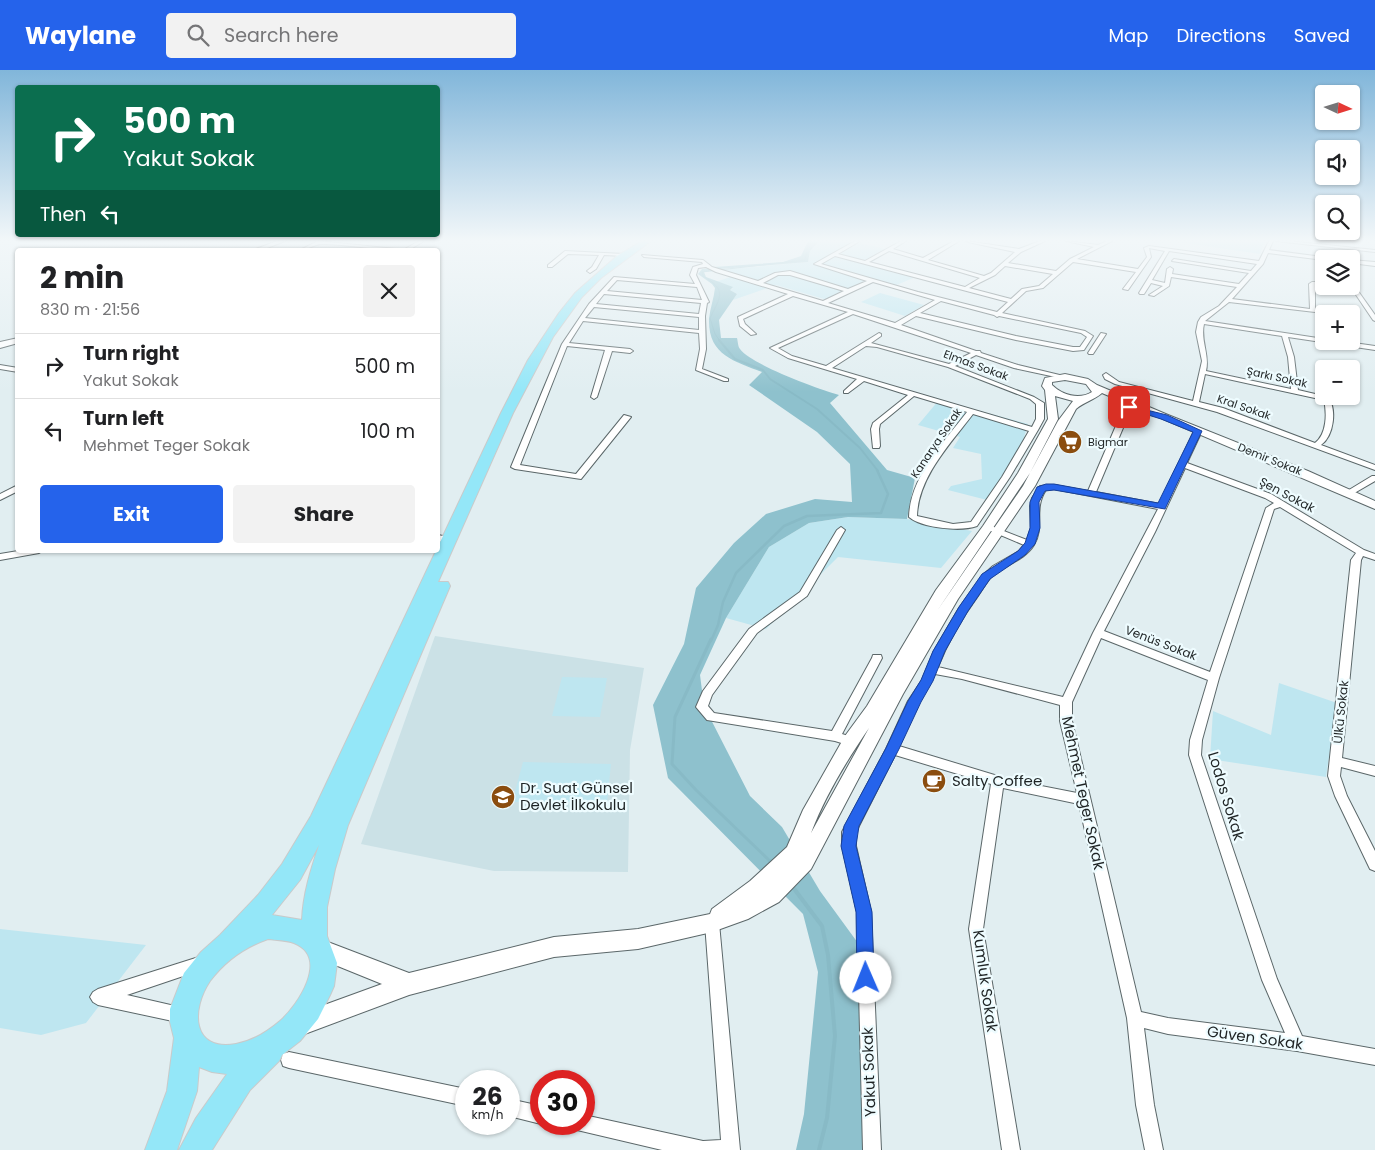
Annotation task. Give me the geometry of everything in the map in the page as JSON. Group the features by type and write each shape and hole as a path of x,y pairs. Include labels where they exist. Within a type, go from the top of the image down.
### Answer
{"highway":[{"path":"444,539 550,331 573,300 583,291"},
{"path":"581,311 597,291"},
{"path":"195,1150 240,1080 288,1043 312,1006 322,985 324,966 317,944 315,907 323,869 337,825 516,417 553,340 600,291"},
{"path":"161,1150 182,1091 187,996 196,977 210,960 230,943 291,872 320,822 438,553"},
{"path":"230,943 249,933 268,928 286,927 302,931 317,944"},
{"path":"185,1026 190,1044 206,1056 228,1060 253,1055 288,1043"}],"street":[{"path":"701,291 706,302 702,316 703,349 699,370 726,380"},
{"path":"788,291 978,352 1016,367 1065,377"},
{"path":"908,291 997,315 1088,334 1090,336 1082,349 1078,350 1016,338 916,314"},
{"path":"976,291 1011,300"},
{"path":"997,315 1022,291"},
{"path":"1152,295 1157,291"},
{"path":"1196,402 1205,360 1199,332 1201,322 1203,318 1221,307 1235,291"},
{"path":"1228,300 1313,311 1312,291"},
{"path":"627,417 578,477 514,468 565,344 581,311 603,292 706,302"},
{"path":"823,303 848,292"},
{"path":"754,334 742,325 740,318 794,293"},
{"path":"1359,295 1375,319"},
{"path":"896,325 939,300"},
{"path":"581,311 702,316"},
{"path":"581,311 702,332"},
{"path":"852,312 773,348 790,357 1034,430"},
{"path":"1201,322 1315,340"},
{"path":"1092,353 1103,334"},
{"path":"827,368 879,335"},
{"path":"1285,336 1291,357 1296,391"},
{"path":"0,345 15,341"},
{"path":"565,344 630,351"},
{"name":"Elmas Sokak","path":"864,344 877,345 950,366 1038,400 1040,403 1040,419 1006,477 974,524 969,527 921,520 913,516"},
{"path":"1360,347 1373,349"},
{"path":"594,397 609,349"},
{"path":"950,366 978,352"},
{"path":"0,367 15,369"},
{"path":"1016,367 1048,388"},
{"name":"Şarkı Sokak","path":"1203,372 1322,397 1328,401 1328,430 1324,441 1317,445"},
{"name":"Kral Sokak","path":"1106,375 1106,378 1117,384 1196,402 1317,445 1375,468"},
{"path":"288,1043 409,984 554,947 638,938 712,923 741,912 799,858 994,530 1053,419 1048,380 1065,377"},
{"name":"Demir Sokak","path":"1065,377 1080,379 1164,417 1304,473 1375,505"},
{"path":"846,392 862,378"},
{"path":"843,739 873,710 941,594 1029,486 1072,407 1084,398 1095,396 1098,393 1096,387"},
{"name":"Demir Sokak","path":"1048,388 1060,395 1119,404 1164,417"},
{"path":"876,446 875,428 877,423 913,394"},
{"name":"Kanarya Sokak","path":"913,516 912,511 917,494 930,470 972,411"},
{"path":"1091,493 1124,416"},
{"name":"Mehmet Teger Sokak","path":"1154,1150 1145,1105 1134,1018 1066,721 1066,702 1198,431"},
{"path":"1026,444 1038,447"},
{"name":"Şen Sokak","path":"1182,464 1280,503 1361,552 1375,557"},
{"path":"1348,493 1375,478"},
{"path":"994,530 1030,544 1035,528 1035,502 1041,489 1046,487 1091,493 1162,507"},
{"path":"0,497 15,489"},
{"name":"Lodos Sokak","path":"1280,503 1270,508 1214,678 1196,740 1195,755 1270,980 1297,1043"},
{"path":"841,530 804,594 754,631 708,694 702,707 711,717 843,739"},
{"name":"Yakut Sokak","path":"872,1150 864,912 848,839 851,826 892,749 939,651 963,610 986,577 1022,553 1030,544"},
{"name":"Ülkü Sokak","path":"1361,552 1356,560 1334,776 1341,796 1375,864"},
{"path":"0,557 22,553"},
{"name":"Venüs Sokak","path":"1098,633 1214,678"},
{"path":"799,858 809,815 877,658"},
{"path":"931,669 962,674 1066,702"},
{"path":"892,749 998,782 1084,800"},
{"path":"1336,762 1375,771"},
{"name":"Kumluk Sokak","path":"998,782 976,929 1011,1150"},
{"path":"595,1127 704,1150 731,1150 712,923"},
{"path":"317,944 409,984"},
{"path":"185,1026 98,997 210,960"},
{"name":"Güven Sokak","path":"1134,1018 1168,1026 1297,1043 1375,1057"},
{"path":"288,1043 455,1095"}],"shaded area":[{"path":"714,291 732,291 737,294 719,320 721,338 737,338 740,349 758,362 802,382 839,395 830,403 887,470 915,478 907,519 848,517 809,523 769,547 726,618 700,675 704,706 750,796 782,827 820,891 874,965 876,1051 872,1150 796,1150 804,1114 818,972 803,914 668,778 653,705 684,644 696,588 734,543 766,514 815,499 852,502 850,464 817,432 749,385 762,372 733,360 718,349 710,331 709,319"},
{"path":"732,291 758,291 733,300 737,294"},
{"path":"798,291 854,291 831,301"},
{"path":"880,293 924,305 905,316 861,302"},
{"path":"939,400 1028,424 1022,444 987,500 948,490 951,486 982,479 981,454 953,448 960,437 918,425"},
{"path":"848,517 907,519 972,531 941,568 838,557 766,629 726,618 769,547 809,523"},
{"name":"Dr. Suat Günsel Devlet İlkokulu","path":"435,636 644,668 630,750 628,872 494,871 361,844"},
{"path":"562,677 607,678 600,717 552,716"},
{"path":"1279,683 1337,703 1326,777 1210,759 1213,711 1271,735"},
{"path":"523,762 611,764 607,802 512,802"},
{"path":"0,929 146,945 86,1023 41,1035 0,1028"}],"waterway":[{"path":"719,291 719,299 710,318 715,334 720,341"},
{"path":"719,340 735,359 763,370 770,379 817,409 860,448 878,471"},
{"path":"711,641 718,625 723,602 736,573 784,526 807,516 881,513 888,494 877,470"},
{"path":"711,639 675,717 672,764 696,790 771,862"},
{"path":"792,886 822,926 828,955 835,1036 827,1118 819,1150"}],"place":[{"name":"Bigmar","path":"1070,442"},
{"name":"Salty Coffee","path":"934,781"},
{"name":"Dr. Suat Günsel Devlet İlkokulu","path":"503,797"}],"route":[{"path":"866,978 864,912 860,888 848,846 851,826 892,749 939,651 963,610 986,577 996,568 1022,553 1030,544 1035,528 1034,506 1041,489 1054,487 1162,507 1198,431 1164,417 1129,407"}]}
